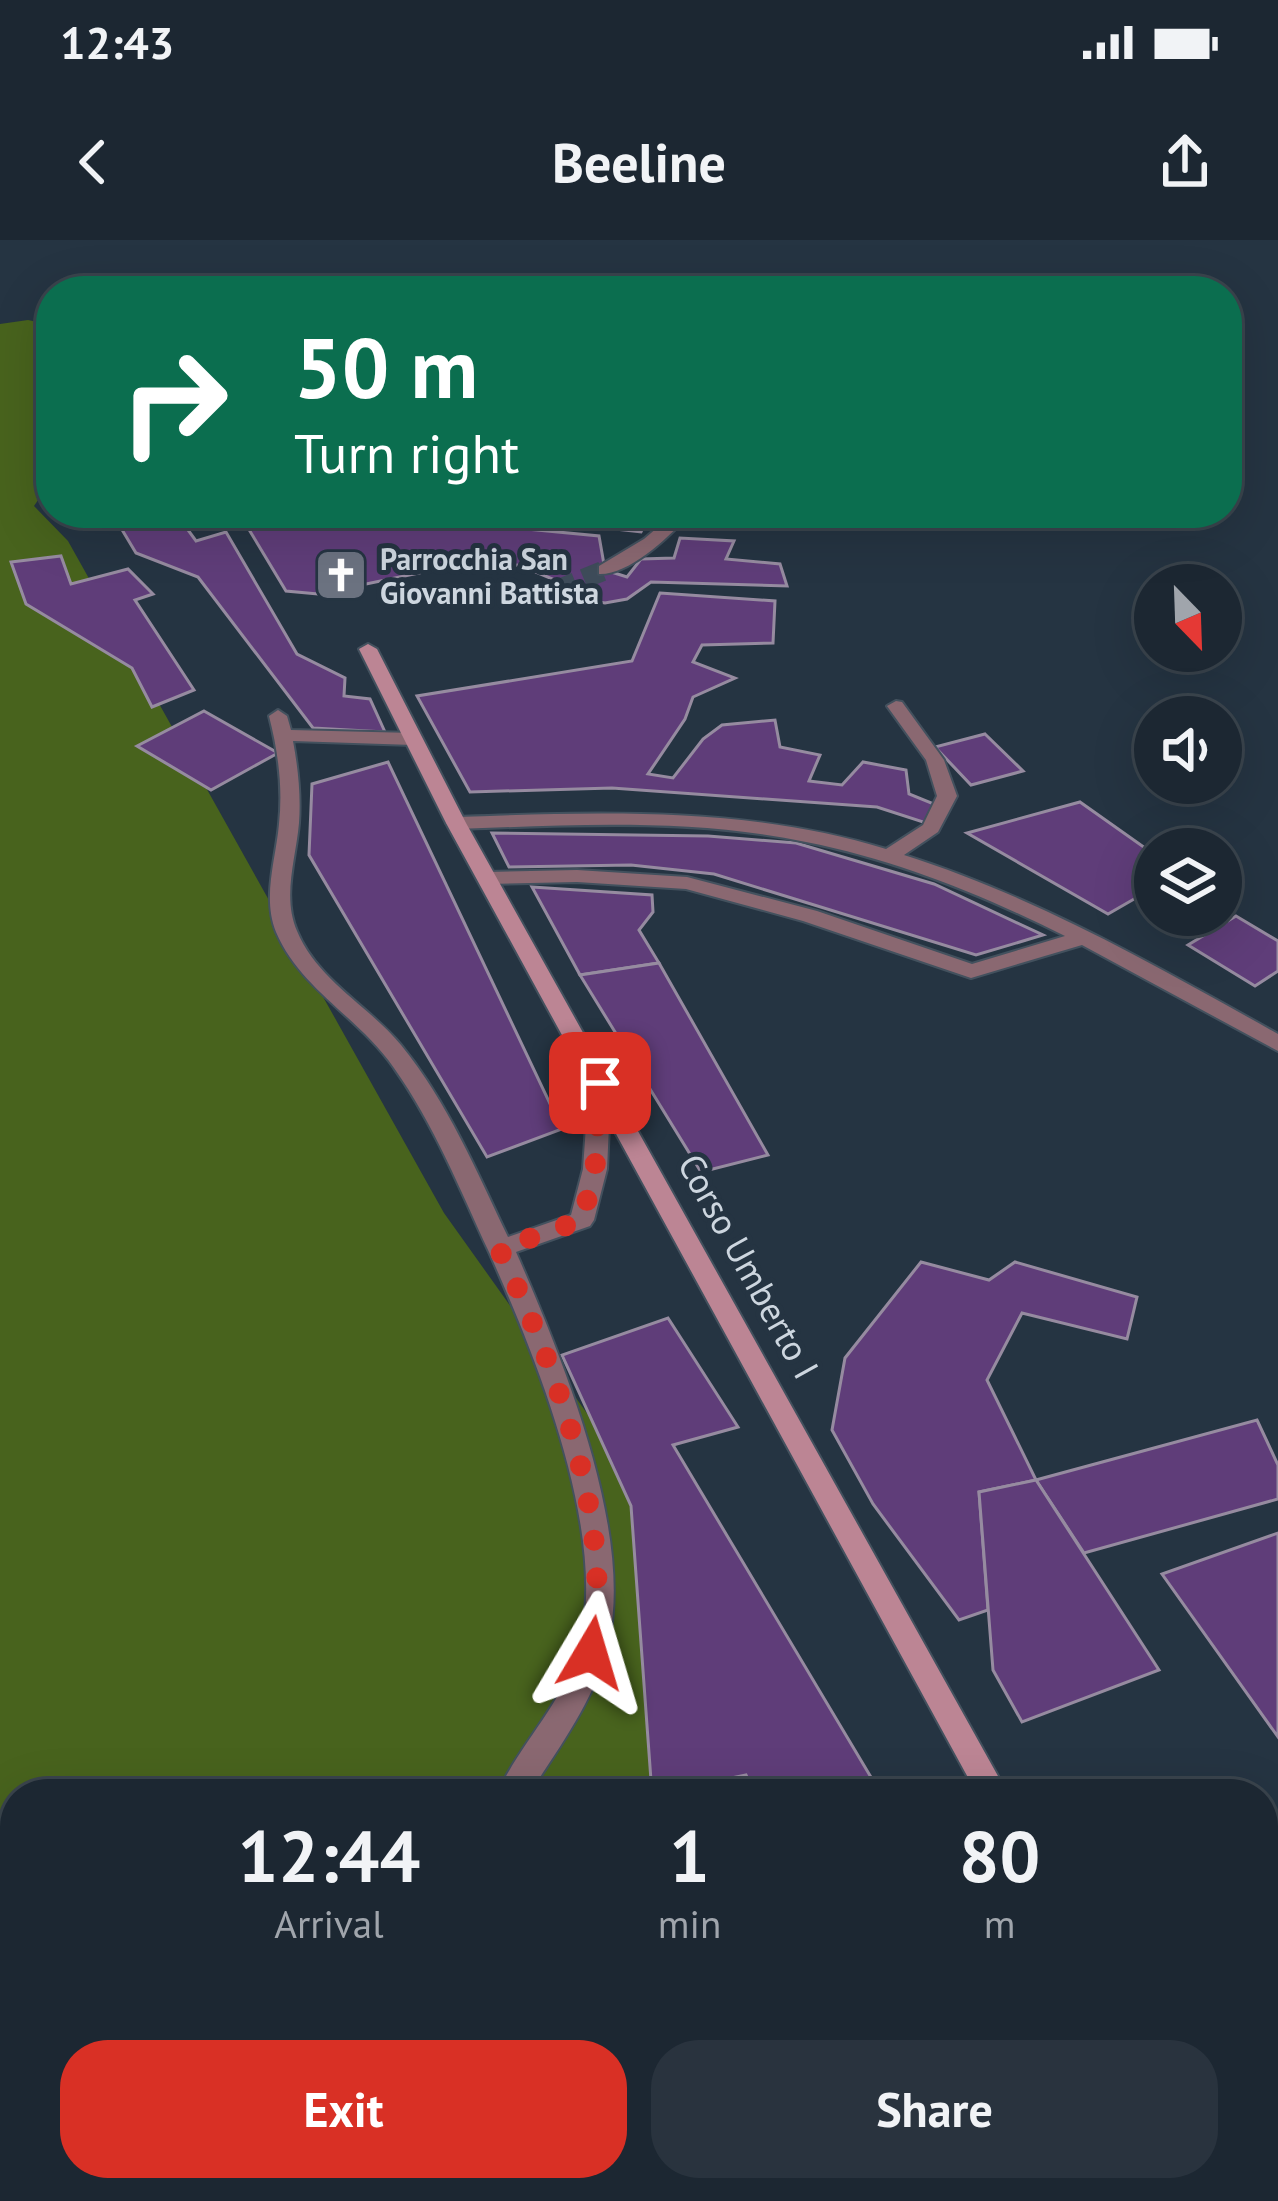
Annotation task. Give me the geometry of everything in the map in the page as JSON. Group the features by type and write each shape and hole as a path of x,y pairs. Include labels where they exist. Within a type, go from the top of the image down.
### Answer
{"street":[{"path":"605,569 667,528"},
{"name":"Corso Umberto I","path":"368,650 456,823 985,1779"},
{"path":"890,856 940,819 947,796 935,760 896,706"},
{"path":"413,739 280,725 290,794 280,910 286,931 317,977 373,1026 405,1066 454,1150 546,1360 591,1506 598,1618 581,1683 561,1724 522,1779"},
{"path":"456,823 611,818 725,825 801,835 890,856 972,886 1083,938 1278,1044"},
{"path":"487,878 577,876 687,883 810,916 971,971 1083,938"},
{"path":"499,1249 582,1220 595,1169 600,1083"}],"green space":[{"path":"36,322 36,528 55,528 68,541 444,1213 716,1594 658,1748 669,1779 0,1779 0,324"}],"building":[{"path":"121,528 196,528 188,530 196,541 226,532 297,654 345,678 344,696 370,699 385,732 313,728 198,577 136,553"},
{"path":"248,528 516,528 599,536 605,570 627,577 641,559 674,558 680,538 734,541 726,559 780,564 787,586 651,582 627,599 605,603 576,598 555,580 519,565 443,568 318,594 286,591"},
{"path":"61,556 71,584 128,569 153,594 135,600 194,690 152,707 132,668 26,604 11,562"},
{"path":"660,593 775,601 773,643 702,645 693,662 735,678 693,697 685,719 648,774 673,778 703,739 722,725 775,720 780,747 820,755 809,781 842,785 863,762 906,770 909,794 934,804 926,823 877,807 612,788 470,792 417,696 632,661"},
{"path":"204,711 278,753 211,790 137,746"},
{"path":"985,734 1023,771 971,785 935,747"},
{"path":"388,762 562,1129 487,1157 309,855 312,784"},
{"path":"1080,802 1134,840 1134,899 1108,914 967,833"},
{"path":"492,833 708,836 796,843 934,884 1043,935 976,955 714,874 631,865 509,867"},
{"path":"532,887 652,895 653,912 639,930 659,963 580,975"},
{"path":"1242,920 1278,941 1278,971 1255,986 1188,945 1203,936 1242,936"},
{"path":"659,963 768,1155 701,1172 580,975"},
{"path":"921,1262 989,1280 1015,1262 1137,1297 1127,1339 1022,1313 987,1380 1036,1480 979,1492 988,1610 959,1620 873,1504 832,1430 845,1358"},
{"path":"668,1318 738,1427 673,1445 872,1779 748,1779 746,1775 651,1779 631,1506 562,1355"},
{"path":"1257,1420 1278,1465 1278,1499 1084,1553 1036,1480"},
{"path":"1036,1480 1159,1670 1022,1722 993,1670 979,1492"},
{"path":"1278,1533 1278,1737 1162,1574"}],"tunnel":[{"path":"557,590 605,570"}],"place":[{"name":"Parrocchia San Giovanni Battista","path":"341,575"}],"route":[{"path":"591,1653 599,1583 591,1506 546,1360 499,1249 582,1220 595,1169 600,1083"}]}
